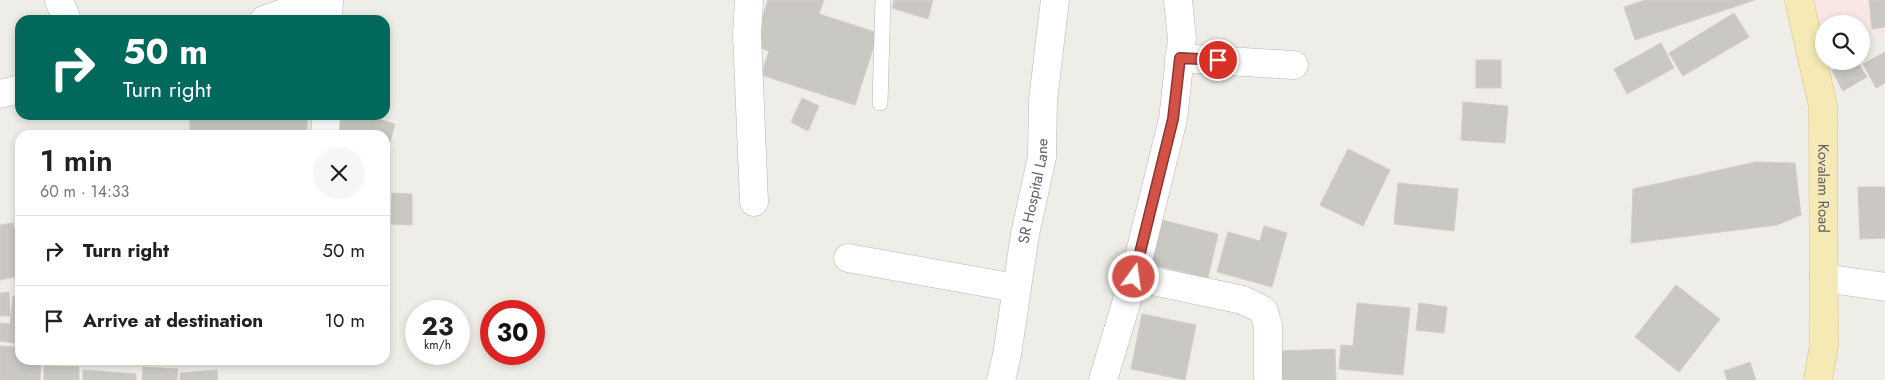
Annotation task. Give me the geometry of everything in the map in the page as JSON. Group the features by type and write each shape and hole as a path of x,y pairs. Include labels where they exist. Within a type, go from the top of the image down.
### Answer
{"main road":[{"name":"Kovalam Road","path":"1799,0 1822,106 1824,346 1818,380"}],"street":[{"path":"59,0 65,15"},
{"path":"278,15 321,0"},
{"path":"328,15 329,0"},
{"path":"749,0 747,34 754,202"},
{"name":"SR Hospital Lane","path":"1001,380 1007,355 1024,234 1042,157 1043,100 1056,0"},
{"path":"1103,380 1134,277 1173,119 1182,39 1178,0"},
{"path":"1180,58 1294,65"},
{"path":"0,94 15,90"},
{"path":"848,258 1016,288"},
{"path":"1134,277 1243,300 1263,310 1268,325 1270,347 1268,380"},
{"path":"1824,278 1885,287"}],"lane":[{"path":"880,104 883,0"}],"shaded area":[{"path":"1808,0 1885,0 1885,33 1870,36 1870,15 1815,15 1815,44"}],"building":[{"path":"768,0 824,0 819,14 878,33 855,105 761,75 769,51 753,46"},
{"path":"894,0 933,0 928,19 892,8"},
{"path":"1645,0 1755,0 1635,40 1624,7"},
{"path":"1869,0 1885,0 1885,27 1872,29"},
{"path":"1734,13 1749,37 1683,76 1669,53"},
{"path":"1661,43 1674,68 1627,94 1614,69"},
{"path":"1885,52 1885,83 1876,88 1866,70 1870,70 1870,60"},
{"path":"1476,60 1501,60 1501,88 1476,88"},
{"path":"1863,70 1867,77 1843,91 1832,71"},
{"path":"802,98 819,106 808,131 791,122"},
{"path":"1463,102 1508,106 1505,143 1461,140"},
{"path":"190,120 307,120 307,130 190,130"},
{"path":"341,120 382,120 395,124 390,143 390,130 338,130"},
{"path":"1348,149 1390,170 1363,226 1320,205"},
{"path":"1756,162 1795,163 1801,215 1777,225 1631,243 1633,189"},
{"path":"1398,183 1458,189 1454,231 1394,224"},
{"path":"1858,187 1885,187 1885,238 1860,239"},
{"path":"392,193 412,194 412,225 391,224"},
{"path":"1162,220 1218,234 1208,278 1151,264"},
{"path":"13,223 15,232 15,277 0,280 0,225"},
{"path":"1264,226 1287,233 1272,287 1217,272 1228,232 1260,241"},
{"path":"1676,285 1720,319 1679,372 1635,337"},
{"path":"9,292 10,316 0,316 0,293"},
{"path":"13,296 15,296 15,343 0,341 0,323 10,324"},
{"path":"1357,303 1410,308 1403,375 1339,369 1341,345 1353,346"},
{"path":"1419,303 1447,307 1444,333 1416,330"},
{"path":"1142,314 1196,325 1185,380 1131,369"},
{"path":"0,346 15,347 15,365 41,365 40,380 0,380"},
{"path":"1335,349 1336,380 1280,380 1279,351"},
{"path":"1750,362 1756,380 1727,380 1724,371"},
{"path":"44,366 79,367 79,380 44,380"},
{"path":"143,367 178,369 177,380 142,380"},
{"path":"83,370 136,374 136,380 83,380"},
{"path":"217,370 218,380 180,380 180,373"}],"route":[{"path":"1134,277 1173,119 1180,58 1218,60"}]}
